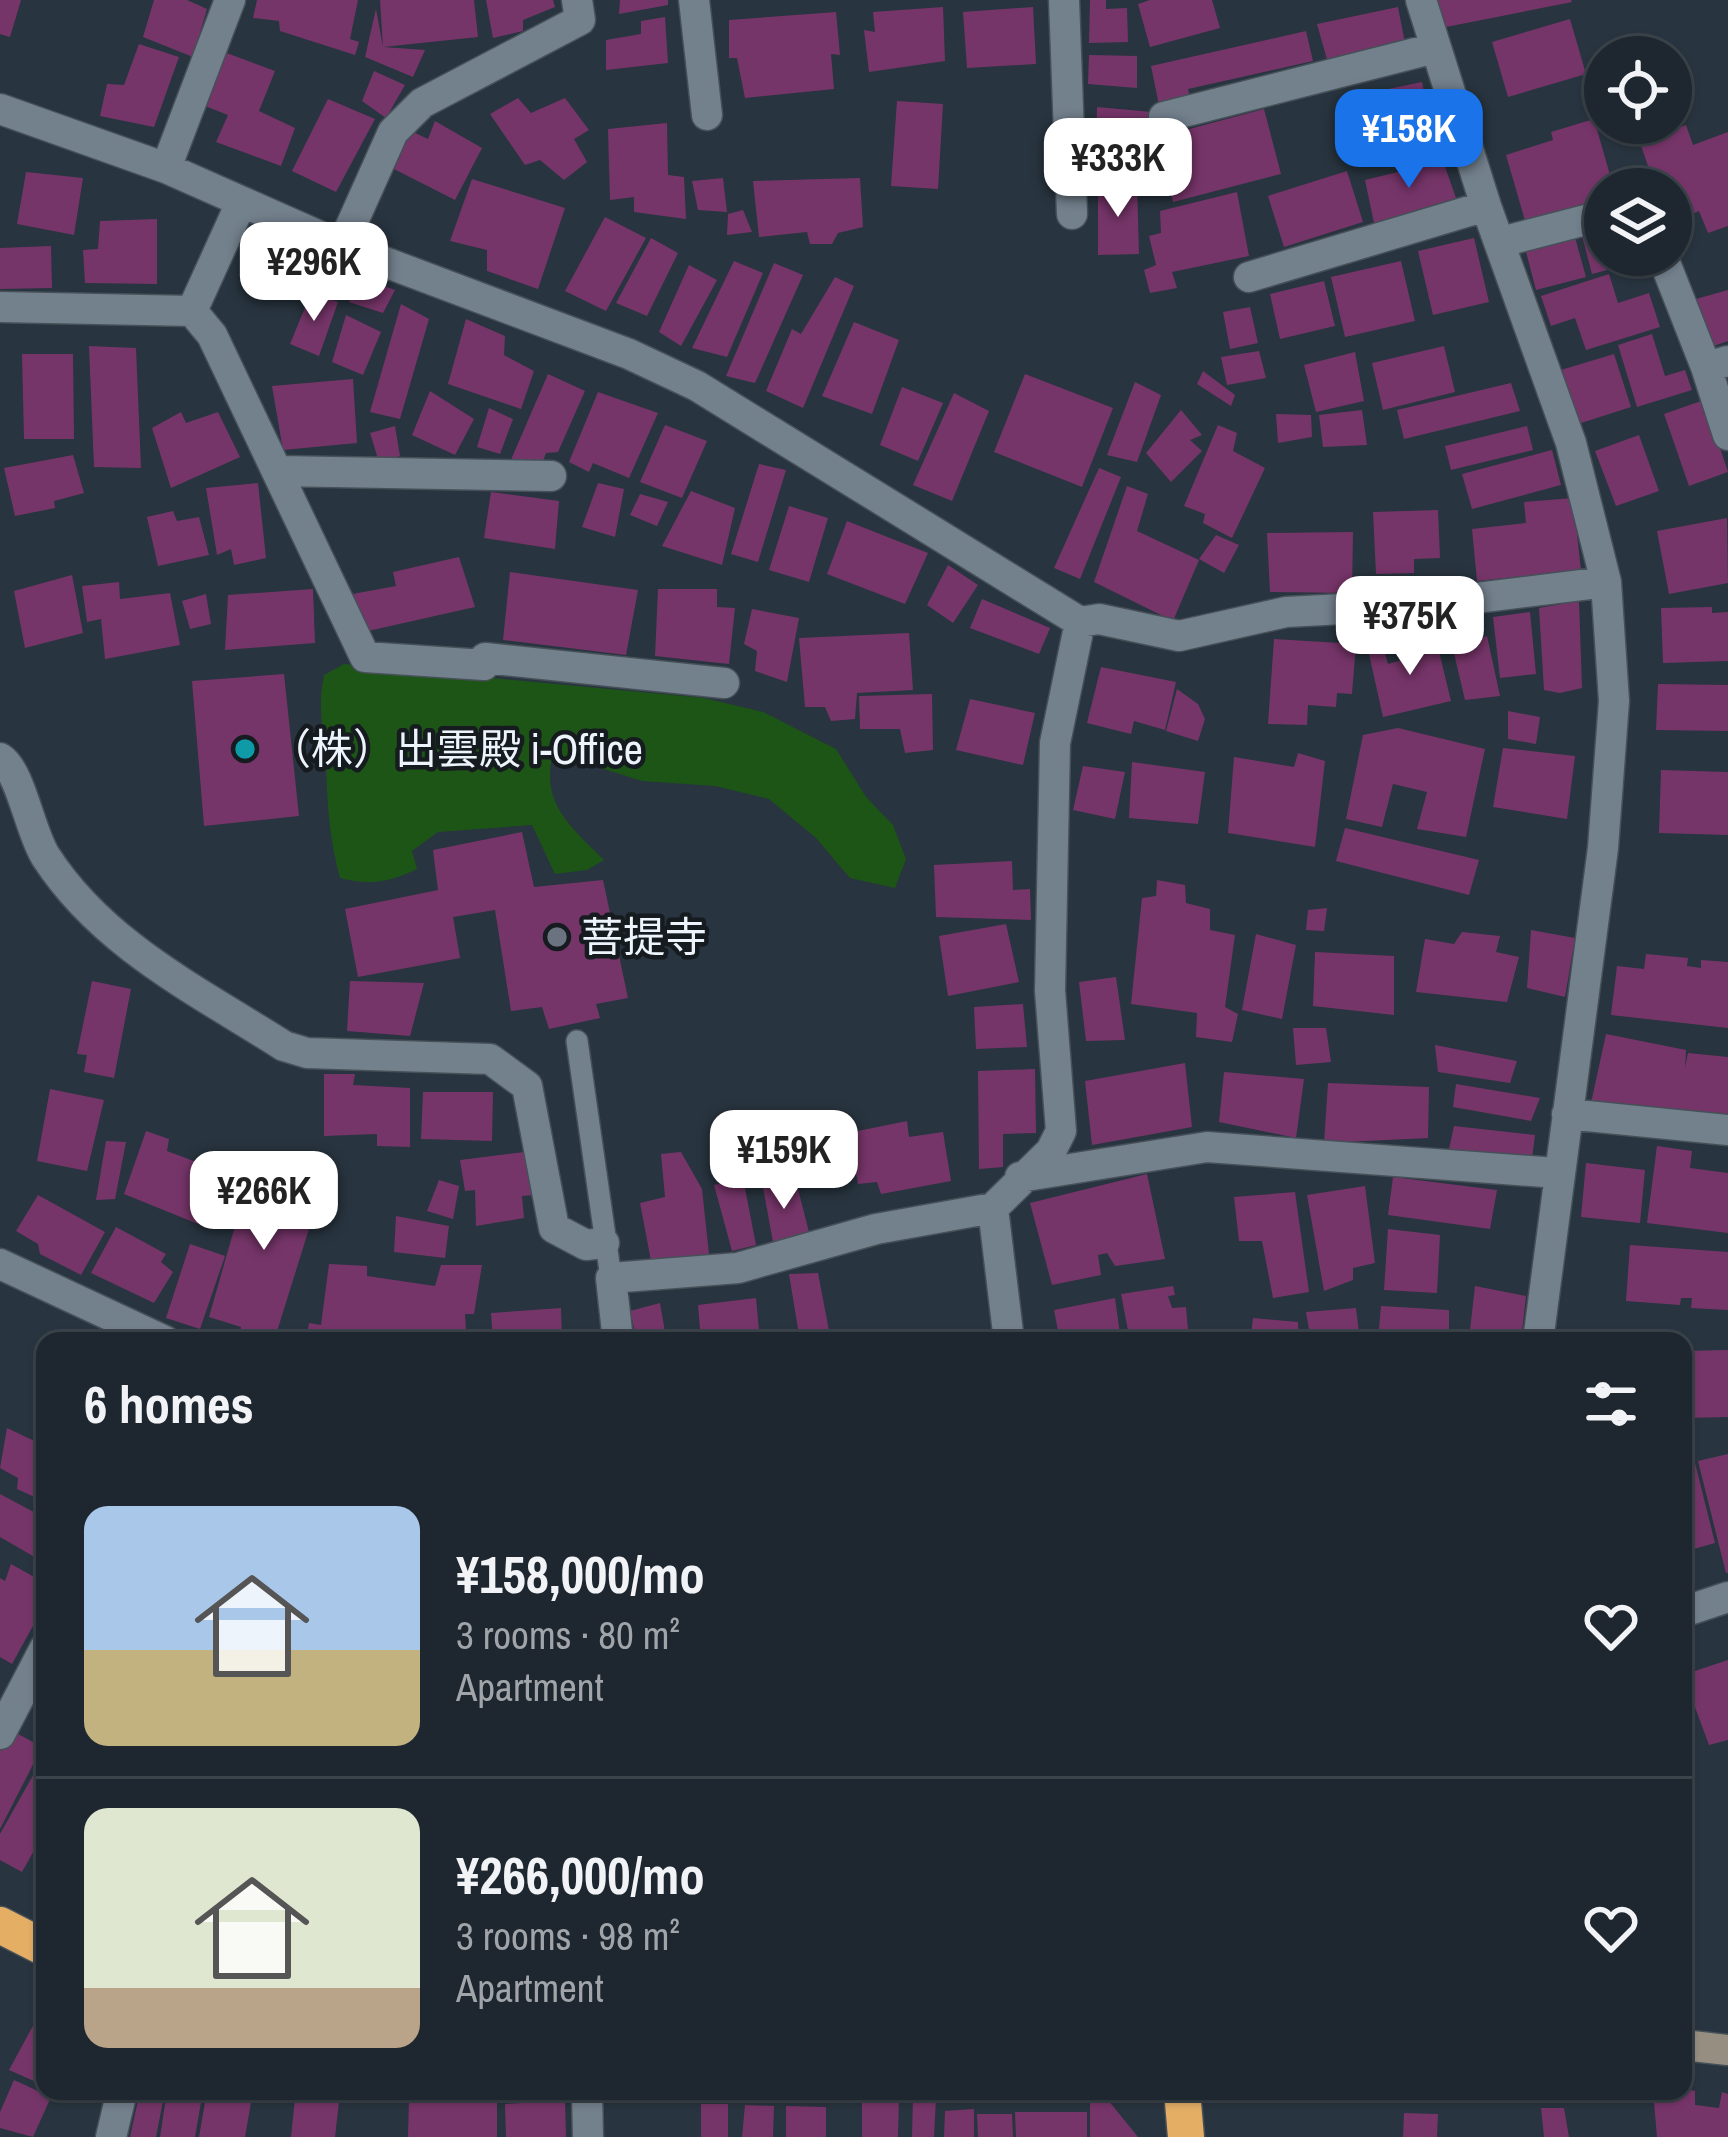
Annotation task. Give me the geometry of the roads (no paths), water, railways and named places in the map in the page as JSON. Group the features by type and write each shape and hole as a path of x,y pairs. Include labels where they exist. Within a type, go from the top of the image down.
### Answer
{"highway":[{"path":"0,1924 36,1943"},
{"path":"1182,2100 1186,2137"}],"street":[{"path":"166,168 230,0"},
{"path":"342,246 393,133 422,103 580,20 577,0"},
{"path":"694,0 707,115"},
{"path":"1064,0 1072,214"},
{"path":"1421,0 1486,206 1571,443 1606,582 1614,701 1603,848 1539,1332"},
{"path":"1164,116 1435,48"},
{"path":"0,109 166,168 342,246 484,296 697,386 1080,622 1099,619 1179,636 1286,612 1420,605 1606,582"},
{"path":"192,311 241,202"},
{"path":"1250,277 1486,206"},
{"path":"1501,242 1584,220"},
{"path":"1673,276 1717,364 1728,435"},
{"path":"0,307 192,311 212,335 365,657 484,665 485,658 724,683"},
{"path":"279,471 551,476"},
{"path":"617,1332 611,1278 738,1268 876,1229 993,1208 1051,1151 1060,1131 1050,992 1055,743 1080,622"},
{"path":"0,758 15,776 26,818 45,856 109,931 284,1046 307,1053 490,1059 527,1086 554,1228 586,1245 604,1243"},
{"path":"1567,1114 1728,1130"},
{"path":"1020,1177 1207,1147 1557,1173"},
{"path":"993,1208 1008,1332"},
{"path":"0,1264 146,1332"},
{"path":"1692,1609 1728,1597"},
{"path":"0,1735 36,1665"},
{"path":"1692,2045 1728,2050"},
{"path":"111,2137 120,2100"},
{"path":"587,2100 588,2137"}],"lane":[{"path":"577,1041 611,1278"}],"place":[{"name":"（株）出雲殿 i-Office","path":"245,749"},
{"name":"菩提寺","path":"557,937"}]}
